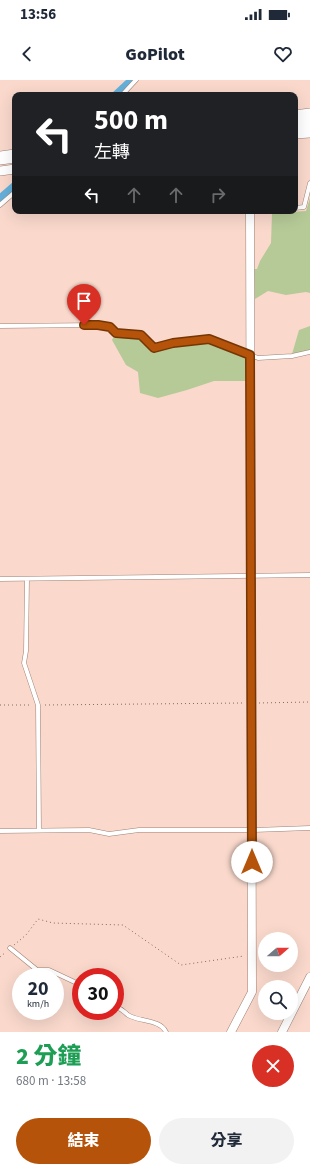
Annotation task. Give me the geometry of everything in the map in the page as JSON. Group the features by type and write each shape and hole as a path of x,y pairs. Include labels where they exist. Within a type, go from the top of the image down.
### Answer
{"highway":[{"path":"298,117 310,115"},
{"path":"298,128 310,126"},
{"path":"0,158 12,156"},
{"path":"0,166 12,164"}],"street":[{"path":"298,112 310,110"},
{"path":"298,134 310,133"},
{"path":"0,152 12,150"},
{"path":"0,171 12,169"},
{"path":"231,1032 252,992 250,703 250,214"},
{"path":"282,1032 310,977"}],"lane":[{"path":"125,92 136,80"},
{"path":"298,208 304,207 310,184"},
{"path":"0,205 12,196"},
{"path":"0,326 98,325 110,327 116,333 141,335 154,348 173,343 209,339 258,358 292,356 310,352"},
{"path":"0,579 310,576"},
{"path":"27,579 26,651 24,663 38,705 39,830"},
{"path":"0,831 89,830 109,834 139,830 251,830 310,828"},
{"path":"10,948 37,970 49,970 72,981"},
{"path":"124,1011 129,1015 161,1025 166,1032"}],"path":[{"path":"0,705 310,702"},
{"path":"0,957 26,935 38,919 53,923 123,924 181,965 252,955"}],"green space":[{"path":"310,198 310,293 306,292 286,295 268,291 255,299 254,269 257,269 271,243 272,214 298,214 298,212 306,211"},
{"path":"310,326 310,350 292,354 299,330"},
{"path":"114,336 141,339 153,352 190,343 198,342 212,344 248,358 247,381 214,381 158,398 140,393 138,372 126,365 112,340"}],"waterway":[{"path":"118,92 129,82 129,80"},
{"path":"0,198 12,188"}],"route":[{"path":"84,325 110,327 116,333 141,335 154,348 173,343 209,339 250,355 252,862"}]}
